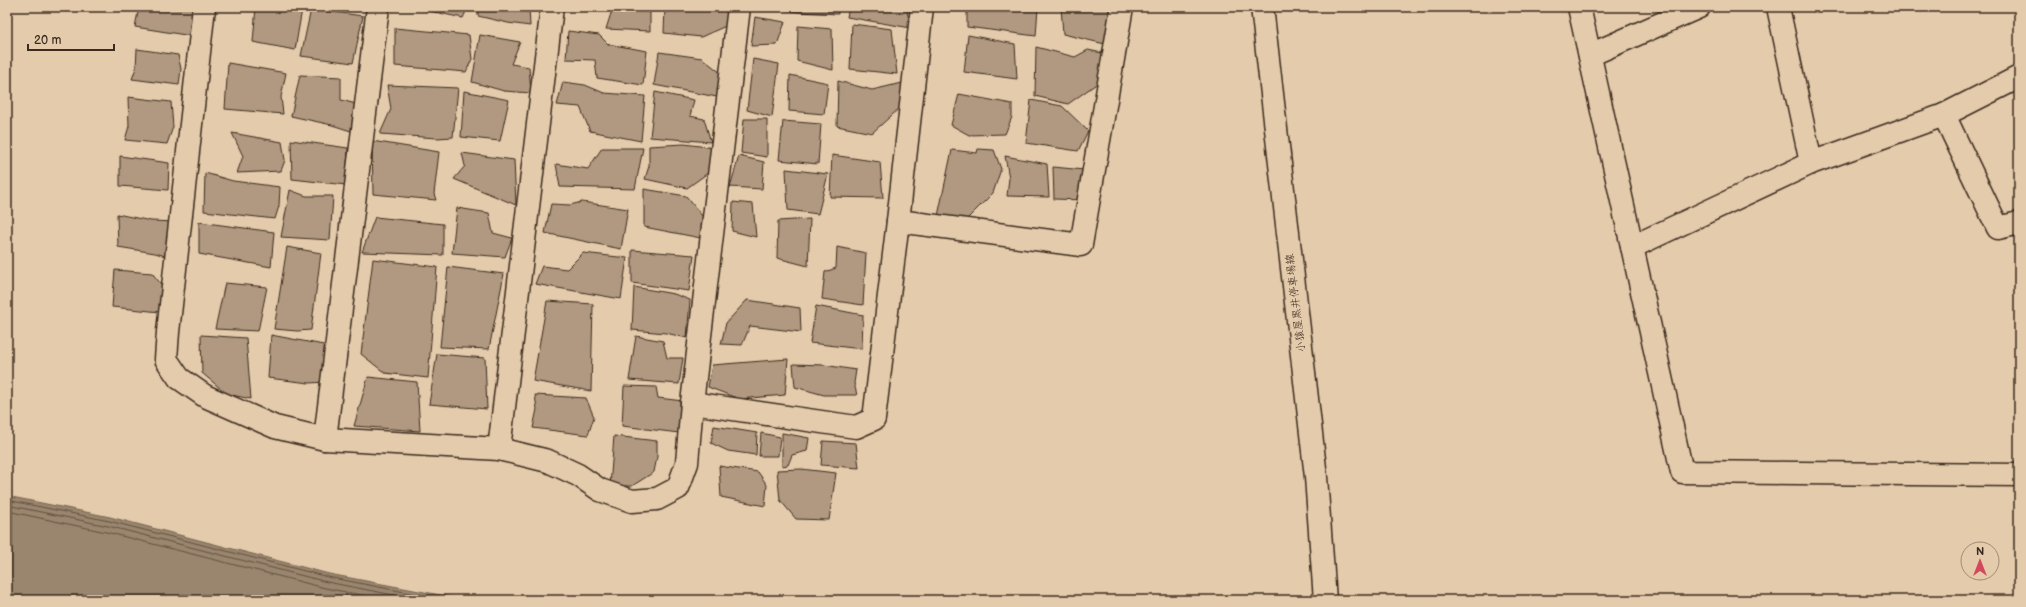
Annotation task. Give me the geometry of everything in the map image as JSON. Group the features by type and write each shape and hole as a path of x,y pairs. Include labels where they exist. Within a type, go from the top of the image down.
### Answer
{"street":[{"path":"204,7 166,359 179,378 205,396 275,428 325,439 499,450 548,461 578,475 600,490 632,501 657,499 678,488 686,463 739,7"},
{"path":"325,439 378,7"},
{"path":"499,450 552,7"},
{"path":"692,402 856,427 874,419 922,7"},
{"path":"898,221 1081,245 1122,7"},
{"name":"小猿屋黒井停車場線","path":"1262,7 1316,477 1325,600"},
{"path":"1579,7 1682,472 2019,476"},
{"path":"1590,55 1699,7"},
{"path":"1778,7 1812,163"},
{"path":"1632,247 1812,163 1944,115 2019,77"},
{"path":"1944,115 1998,228 2019,223"}],"water":[{"path":"7,496 110,517 329,574 467,600 7,600"}],"building":[{"path":"139,7 197,7 192,36 135,27"},
{"path":"256,7 291,7 302,9 295,50 253,42"},
{"path":"410,7 468,7 463,18"},
{"path":"478,7 529,7 530,26 508,23 478,16"},
{"path":"613,7 650,7 650,31 606,29"},
{"path":"665,7 729,7 728,25 701,37 664,33"},
{"path":"769,7 838,7 838,14 798,12"},
{"path":"849,7 906,7 911,28 847,17"},
{"path":"967,7 1038,7 1036,36 967,27"},
{"path":"1061,7 1109,7 1109,45 1063,34"},
{"path":"311,9 363,16 353,63 301,56"},
{"path":"755,17 785,22 777,45 751,46"},
{"path":"852,24 892,29 897,74 850,69"},
{"path":"798,26 832,29 833,70 797,61"},
{"path":"395,28 469,35 472,59 466,72 395,66"},
{"path":"568,31 599,35 608,44 647,51 643,85 597,78 595,60 566,59"},
{"path":"480,35 520,42 511,64 529,67 531,93 504,91 472,82"},
{"path":"968,35 1015,44 1017,79 964,72"},
{"path":"1036,47 1075,57 1088,50 1102,53 1102,80 1068,104 1035,96"},
{"path":"137,49 178,55 181,69 179,85 132,79 136,68"},
{"path":"659,52 702,58 721,73 717,97 654,85"},
{"path":"753,59 779,64 772,117 747,110"},
{"path":"228,63 286,73 281,97 283,114 225,109"},
{"path":"300,75 341,77 341,100 356,104 354,132 332,125 291,116"},
{"path":"790,75 828,83 824,114 789,111"},
{"path":"838,81 872,90 902,83 902,106 872,133 837,126"},
{"path":"563,82 585,85 604,93 645,96 641,141 590,131 580,107 557,105"},
{"path":"387,85 458,88 453,137 437,138 380,134 391,109"},
{"path":"464,91 509,100 500,141 461,137"},
{"path":"655,92 694,100 690,116 704,119 711,142 650,137"},
{"path":"959,94 1012,104 1012,117 1005,134 969,135 951,125"},
{"path":"128,97 171,102 173,127 167,144 125,140 129,126"},
{"path":"1031,100 1062,106 1088,131 1078,151 1026,143"},
{"path":"744,119 767,119 767,157 741,153"},
{"path":"783,121 821,124 818,164 779,160"},
{"path":"232,133 282,142 285,160 281,171 237,173 243,156"},
{"path":"291,140 348,148 346,185 292,179"},
{"path":"372,141 439,152 434,194 436,200 373,194"},
{"path":"684,144 715,148 712,170 687,188 645,179 649,166 649,146"},
{"path":"602,148 643,148 635,189 560,187 556,164 588,169"},
{"path":"978,149 994,150 1001,169 993,193 964,222 938,216 952,150 977,153"},
{"path":"462,153 514,160 516,205 454,179 465,166"},
{"path":"832,155 880,162 883,198 830,197"},
{"path":"120,156 169,163 168,190 120,186"},
{"path":"739,156 764,162 762,189 730,187"},
{"path":"1005,156 1047,164 1049,197 1007,196 1009,178"},
{"path":"1053,167 1084,170 1084,200 1054,199"},
{"path":"786,169 828,174 818,214 788,210"},
{"path":"205,173 233,181 280,187 279,206 275,219 204,211"},
{"path":"644,189 686,196 703,217 701,238 644,227"},
{"path":"290,190 306,196 333,196 330,240 281,237"},
{"path":"582,202 628,209 621,249 545,233 551,204 570,205"},
{"path":"733,202 753,204 756,237 732,231"},
{"path":"457,208 489,213 493,233 512,238 505,257 452,253"},
{"path":"117,214 151,221 175,222 169,257 155,253 118,247"},
{"path":"375,217 443,224 443,255 362,252"},
{"path":"810,219 808,266 777,258 778,221"},
{"path":"199,222 274,232 271,267 199,254"},
{"path":"287,247 321,253 311,330 297,331 274,329"},
{"path":"837,247 866,253 863,305 822,299 825,272 836,268"},
{"path":"632,250 694,255 689,291 632,283"},
{"path":"583,253 627,258 621,299 535,284 542,266 567,269"},
{"path":"373,259 437,267 428,378 385,373 361,354"},
{"path":"448,267 504,274 489,349 440,347"},
{"path":"115,270 152,273 165,289 160,312 112,307"},
{"path":"225,283 267,287 258,331 215,329"},
{"path":"634,287 674,294 690,300 687,338 666,333 632,330"},
{"path":"747,300 800,308 801,332 750,326 742,345 721,344 726,323"},
{"path":"547,301 593,304 591,391 533,381"},
{"path":"816,306 863,315 862,349 810,343"},
{"path":"201,335 246,338 251,399 227,394 202,373"},
{"path":"271,335 329,346 328,382 309,383 268,378"},
{"path":"636,336 663,341 667,358 683,358 679,384 629,380"},
{"path":"437,354 485,358 487,409 429,404"},
{"path":"788,359 785,395 739,399 708,387 712,365"},
{"path":"793,364 824,365 856,370 854,383 857,395 824,395 795,387"},
{"path":"368,377 417,382 420,431 354,426"},
{"path":"624,386 656,387 658,398 683,401 679,433 622,426"},
{"path":"535,395 586,398 594,417 588,435 533,428 537,409"},
{"path":"714,426 757,433 756,455 728,451 711,443"},
{"path":"761,433 780,437 778,456 759,456"},
{"path":"782,433 809,438 807,451 792,455 788,465 782,466"},
{"path":"614,436 657,441 657,457 654,472 632,486 610,486"},
{"path":"823,441 856,443 859,468 821,465"},
{"path":"719,466 758,472 767,485 765,506 721,497"},
{"path":"801,469 836,473 829,520 796,519 780,500 777,470"}]}
